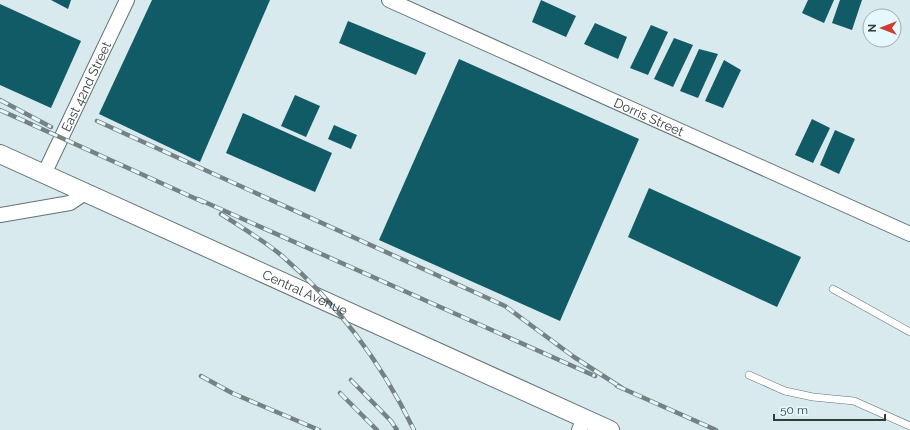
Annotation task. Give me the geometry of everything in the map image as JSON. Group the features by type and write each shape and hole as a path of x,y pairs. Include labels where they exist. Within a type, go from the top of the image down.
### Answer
{"street":[{"name":"East 42nd Street","path":"44,174 126,0"},
{"name":"Dorris Street","path":"389,0 910,234"},
{"name":"Central Avenue","path":"0,154 582,425 610,430"},
{"path":"0,215 70,203 85,193"}],"lane":[{"path":"833,288 910,332"},
{"path":"749,375 785,391 813,397 854,401 910,426"}],"building":[{"path":"51,0 71,0 68,9"},
{"path":"152,0 270,0 200,162 99,114"},
{"path":"541,0 576,16 566,37 532,22"},
{"path":"808,0 834,0 824,23 802,13"},
{"path":"840,0 862,0 852,30 832,23"},
{"path":"0,4 81,41 51,108 0,85"},
{"path":"348,21 426,53 416,75 339,43"},
{"path":"595,23 627,37 618,59 584,44"},
{"path":"651,25 668,32 648,75 630,68"},
{"path":"674,38 693,45 673,87 654,79"},
{"path":"699,49 718,54 698,98 680,91"},
{"path":"459,59 639,139 560,321 379,240"},
{"path":"724,60 741,70 723,108 705,101"},
{"path":"295,95 320,106 306,137 281,126"},
{"path":"243,113 332,153 315,192 226,153"},
{"path":"812,119 830,128 813,163 795,155"},
{"path":"334,125 357,135 351,149 328,139"},
{"path":"835,130 855,139 839,174 820,165"},
{"path":"649,188 801,257 777,307 628,237"}],"railway":[{"path":"0,100 51,127"},
{"path":"0,110 203,202"},
{"path":"97,121 505,306 574,357 622,388"},
{"path":"198,199 595,376"},
{"path":"221,214 274,249 321,293 373,358 414,430"},
{"path":"201,376 232,393 319,430"},
{"path":"351,380 391,421 397,430"},
{"path":"617,386 716,430"},
{"path":"340,393 377,430"}]}
